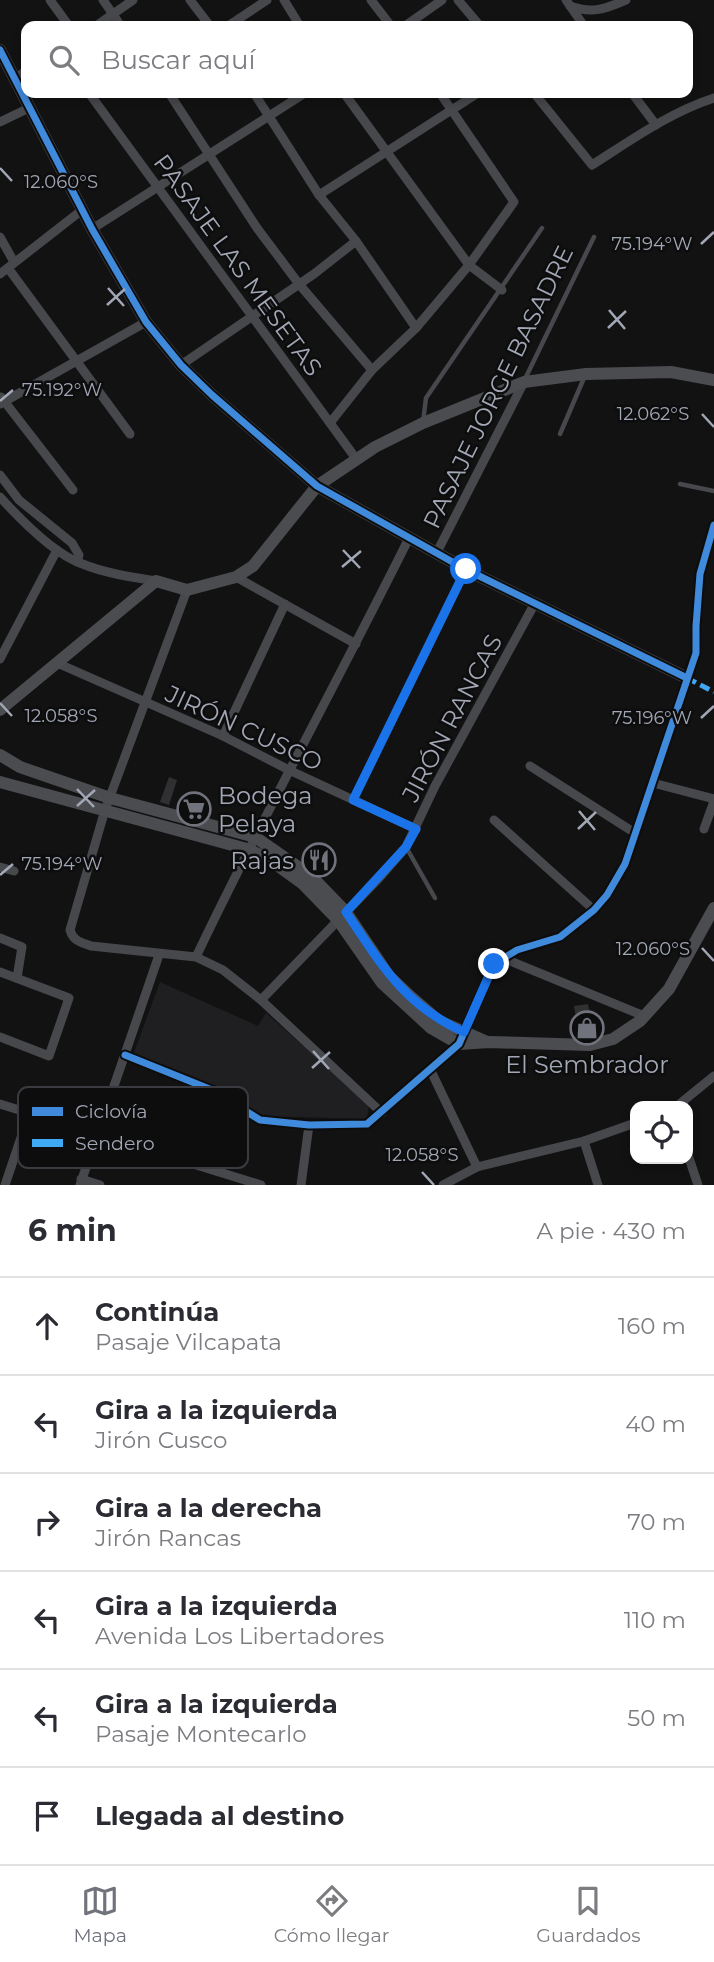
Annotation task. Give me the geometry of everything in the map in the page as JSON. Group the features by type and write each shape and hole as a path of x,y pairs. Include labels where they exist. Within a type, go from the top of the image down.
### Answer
{"street":[{"path":"50,0 65,21"},
{"path":"103,0 117,21"},
{"path":"104,21 133,0"},
{"path":"190,0 206,21"},
{"path":"236,21 267,0"},
{"path":"284,0 297,21"},
{"path":"371,0 387,21"},
{"path":"412,21 442,0"},
{"path":"458,0 476,21"},
{"path":"568,3 590,12 604,10 626,0"},
{"path":"568,3 579,21"},
{"path":"0,50 21,93"},
{"path":"14,79 21,74"},
{"path":"24,98 92,229 146,322 181,365 212,395 317,486 436,554 688,678"},
{"name":"PASAJE LAS MESETAS","path":"93,98 356,460"},
{"path":"172,98 257,228 299,284 372,370"},
{"path":"257,98 319,195 356,242 416,328"},
{"path":"92,229 298,98"},
{"path":"348,98 469,265 502,290"},
{"path":"330,423 372,370 416,328 469,265 514,202 444,98"},
{"path":"319,195 470,98"},
{"path":"538,98 592,165 656,125 714,98"},
{"path":"636,98 656,125"},
{"path":"0,122 29,108"},
{"path":"7,268 82,210"},
{"path":"0,237 7,268 130,434"},
{"path":"181,365 356,242"},
{"path":"73,490 1,401 146,322"},
{"path":"0,499 57,550 76,562 187,590 236,577 253,566 317,486 375,447 423,423 524,382 586,374 671,372 714,380"},
{"name":"PASAJE JORGE BASADRE","path":"436,554 524,382"},
{"path":"0,475 19,500 72,543 79,555 76,562"},
{"path":"248,1112 261,1120 309,1125 367,1124 462,1038 494,964 517,950 560,937 594,910 607,895 625,864 696,653 700,574 714,525"},
{"path":"196,957 247,849 291,771 409,538"},
{"path":"0,659 57,550"},
{"path":"236,577 356,644"},
{"path":"0,710 156,581"},
{"path":"187,590 108,804 69,930 75,939 91,946 196,957 223,970 261,1000 382,1113"},
{"name":"JIRÓN RANCAS","path":"261,1000 406,847 435,786 535,603"},
{"path":"223,736 285,604"},
{"name":"JIRÓN CUSCO","path":"57,663 145,704 223,736 416,829"},
{"path":"0,755 20,767 108,804 267,858 342,916"},
{"path":"530,765 635,833"},
{"path":"35,791 41,774"},
{"path":"0,782 255,837 311,876 389,976 462,1038 489,1042 590,1045 613,1039 645,1017 668,989 714,908"},
{"path":"653,783 714,800 704,829"},
{"path":"494,820 594,910"},
{"path":"0,867 14,871"},
{"path":"0,938 22,947 17,978"},
{"path":"114,1087 159,955"},
{"path":"503,958 645,1017"},
{"path":"0,972 69,998 49,1056 0,1037"},
{"path":"125,1055 205,1087"},
{"path":"430,1069 477,1167"},
{"path":"683,1101 714,1076"},
{"path":"0,1104 18,1110"},
{"path":"301,1185 309,1125"},
{"path":"443,1185 477,1167 584,1141 630,1125"},
{"path":"584,1141 598,1185"},
{"path":"5,1185 18,1147"},
{"path":"691,1164 698,1185"},
{"path":"205,1168 261,1185"},
{"path":"80,1182 100,1185"}],"lane":[{"path":"423,423 426,398 542,228"},
{"name":"PASAJE JORGE BASADRE","path":"524,382 594,237"},
{"path":"560,434 586,374"},
{"path":"680,484 714,491"},
{"path":"353,800 466,569"},
{"path":"406,847 435,898"}],"shaded area":[{"path":"160,982 258,1026 266,1013 369,1104 367,1119 260,1116 248,1108 248,1087 216,1087 133,1055"}],"building":[{"path":"169,777 177,780 169,805 160,802"},
{"path":"324,845 333,851 322,869 313,864"},
{"path":"588,1004 593,1031 579,1034 574,1006"}],"marked path":[{"path":"687,678 714,692"}],"cycle path":[{"path":"0,50 21,91"},
{"path":"25,98 92,229 146,322 181,365 212,395 317,486 465,569 687,678"},
{"path":"248,1112 260,1120 309,1125 367,1124 459,1044 494,964 517,950 560,937 594,910 607,895 625,864 696,653 700,574 714,525"},
{"path":"125,1055 205,1087"}],"place":[{"name":"Bodega Pelaya","path":"194,809"},
{"name":"Rajas","path":"319,860"},
{"name":"El Sembrador","path":"587,1028"}],"route":[{"path":"466,569 353,800 416,829 406,847 346,912 389,976 439,1021 464,1032 494,964"}]}
